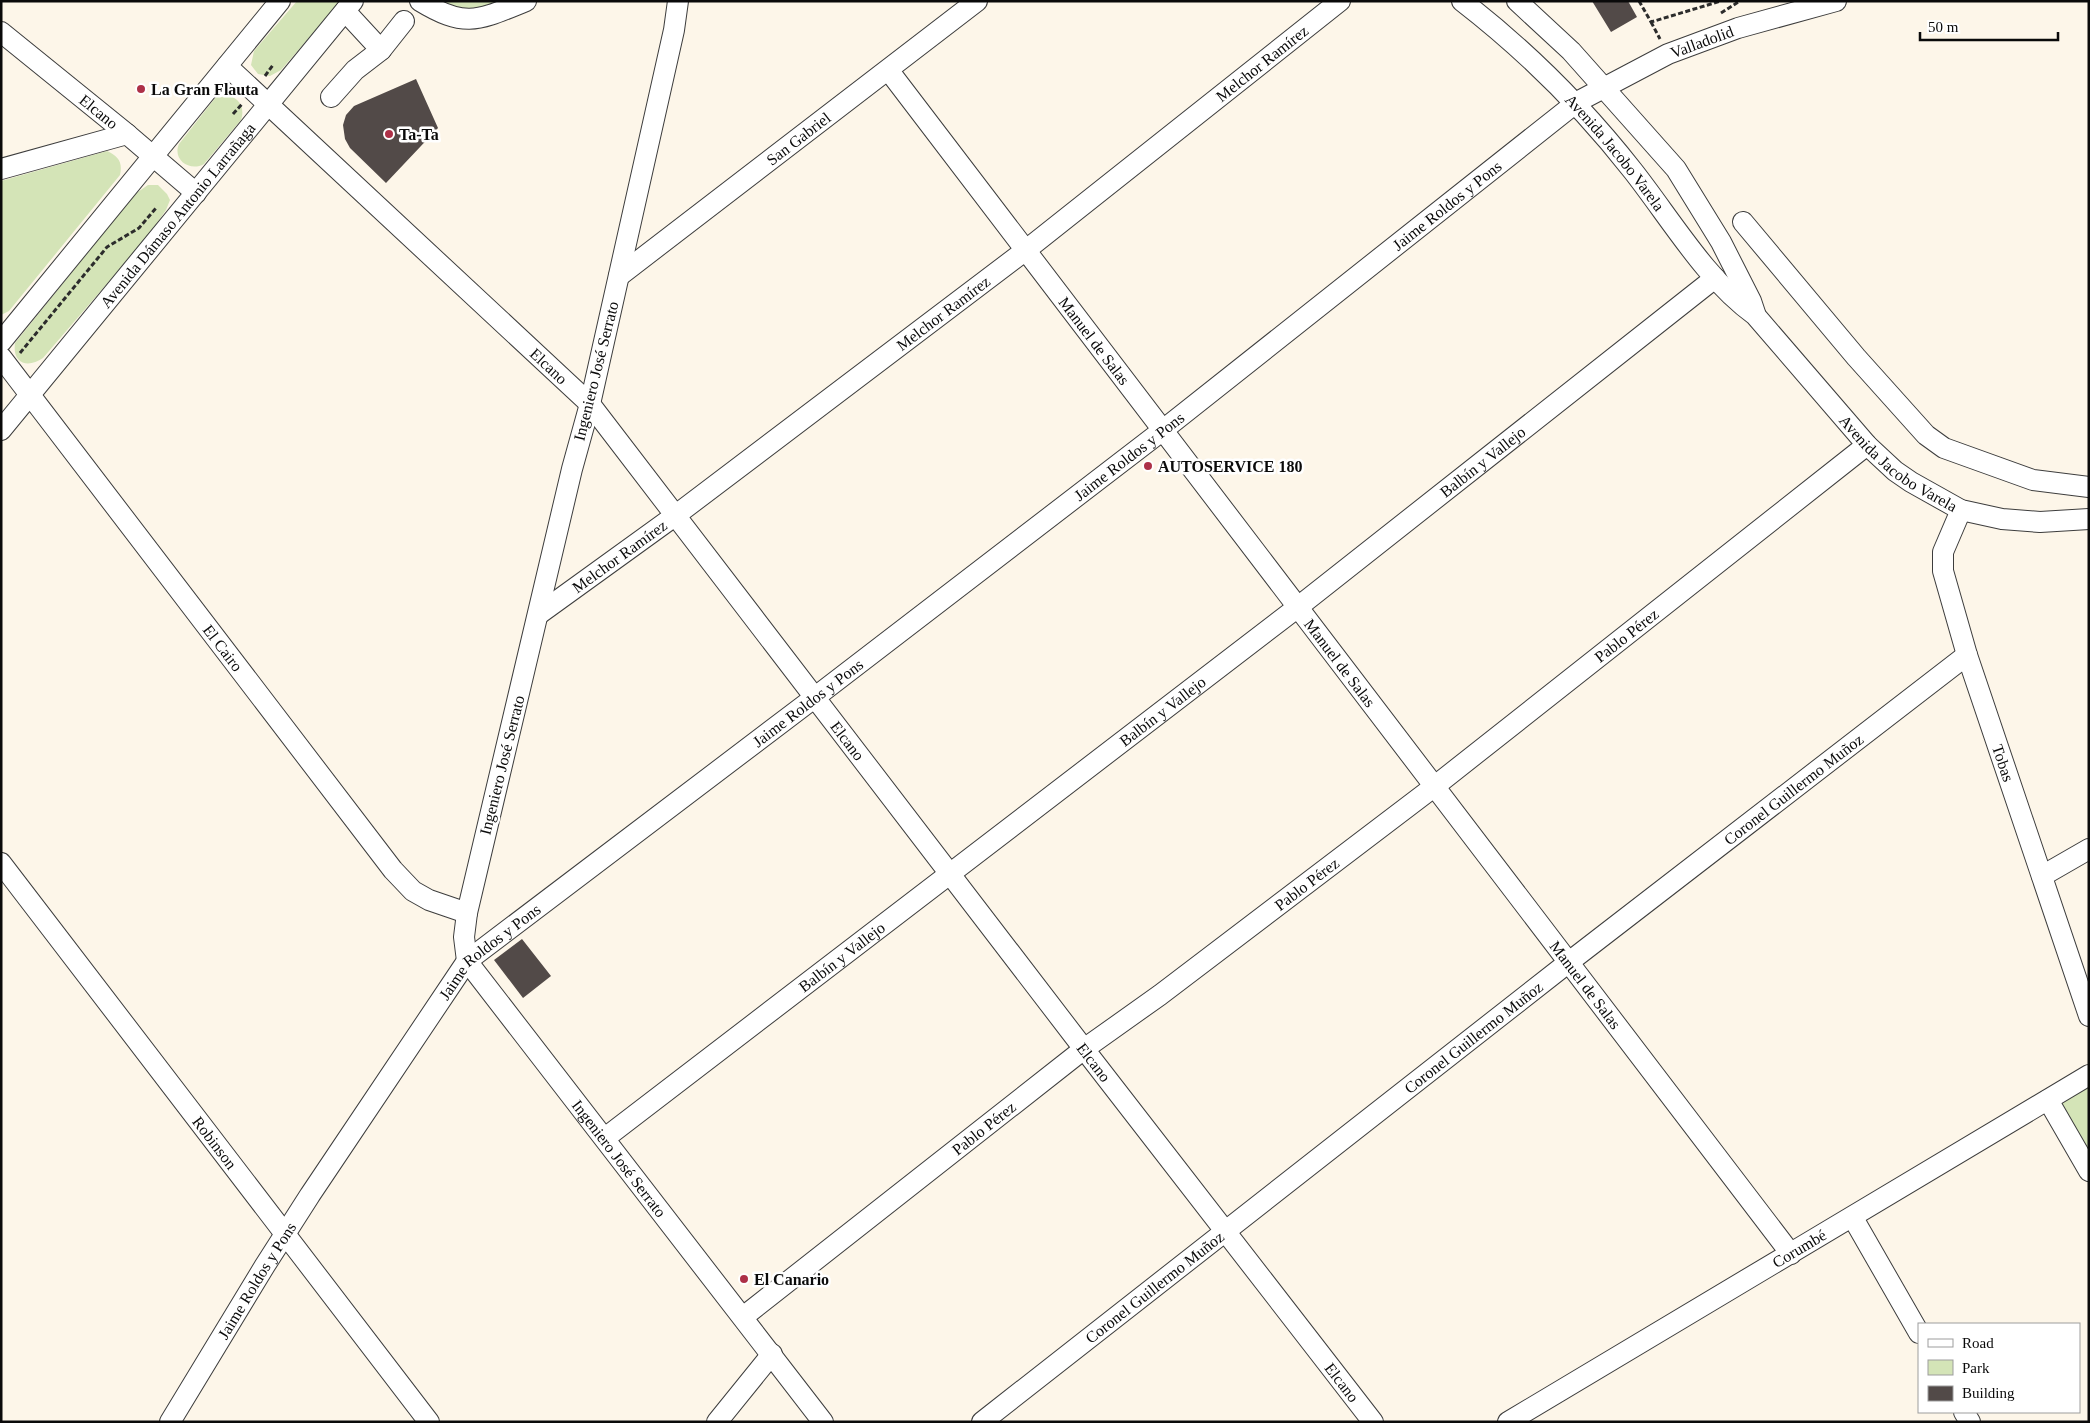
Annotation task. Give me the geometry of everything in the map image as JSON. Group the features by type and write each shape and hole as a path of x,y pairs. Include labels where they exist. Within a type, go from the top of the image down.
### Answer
{"street":[{"path":"1,342 280,1"},
{"path":"420,1 442,15 460,19 476,19 526,1"},
{"name":"Ingeniero José Serrato","path":"678,1 674,30 590,404 572,469 467,913 464,937 467,961 823,1422"},
{"name":"San Gabriel","path":"619,276 889,71 977,1"},
{"name":"Melchor Ramírez","path":"539,614 676,515 1026,250 1340,1"},
{"name":"Avenida Jacobo Varela","path":"1462,1 1538,64 1576,102 1632,170 1715,278 1742,306 1755,315 1867,445 1903,477 1961,510 2002,518 2040,522 2089,518"},
{"name":"Avenida Jacobo Varela","path":"1517,1 1571,50 1676,170 1721,242 1751,301 1755,315"},
{"name":"Valladolid","path":"1576,102 1668,54 1738,28 1836,1"},
{"path":"349,6 381,50"},
{"name":"Avenida Dámaso Antonio Larrañaga","path":"1,430 349,6"},
{"path":"331,97 355,70 381,50 404,21"},
{"name":"Elcano","path":"1,32 127,134 196,193"},
{"name":"Elcano","path":"227,66 590,404 814,698 1373,1422"},
{"name":"Manuel de Salas","path":"889,71 1791,1254"},
{"name":"Jaime Roldos y Pons","path":"170,1422 286,1232 467,961 1163,430 1576,102"},
{"path":"1,169 127,134"},
{"path":"1743,222 1851,352 1926,435 1944,448 2033,480 2089,488"},
{"name":"Balbín y Vallejo","path":"605,1138 1298,607 1715,278"},
{"name":"El Cairo","path":"1,357 393,870 413,891 421,896 467,913"},
{"name":"Pablo Pérez","path":"743,1317 1084,1049 1168,989 1435,786 1867,445"},
{"name":"Tobas","path":"1961,510 1943,552 1943,571 1967,656 2089,1016"},
{"name":"Coronel Guillermo Muñoz","path":"982,1422 1569,962 1967,656"},
{"path":"2042,876 2089,849"},
{"name":"Robinson","path":"1,863 286,1232 429,1422"},
{"name":"Corumbé","path":"1508,1422 1853,1218 2089,1075"},
{"path":"2048,1100 2089,1171"},
{"path":"1853,1218 1918,1331"},
{"path":"717,1422 772,1354"}],"path":[{"path":"1638,1 1664,46"},
{"path":"1651,22 1721,1"}],"green space":[{"path":"297,1 341,1 281,70 270,76 258,74 251,65 254,51"},
{"path":"441,1 498,1 484,6 462,8"},
{"path":"227,95 239,102 242,110 241,120 204,164 193,166 184,163 178,155 179,144 216,97"},
{"path":"107,151 119,160 121,166 120,175 9,311 1,315 1,181"},
{"path":"148,185 158,185 170,200 166,210 148,236 43,358 32,363 19,360 16,356 15,343 135,194"},
{"path":"2089,1086 2089,1156 2060,1102"}],"building":[{"path":"1592,1 1628,1 1637,17 1611,32"},
{"name":"Ta-Ta","path":"416,79 438,128 386,183 350,148 345,139 343,125 346,115 354,106"},
{"path":"522,939 551,976 523,998 494,960"}],"place":[{"name":"La Gran Flauta","path":"141,89"},
{"name":"Ta-Ta","path":"389,134"},
{"name":"AUTOSERVICE 180","path":"1148,466"},
{"name":"El Canario","path":"744,1279"}]}
